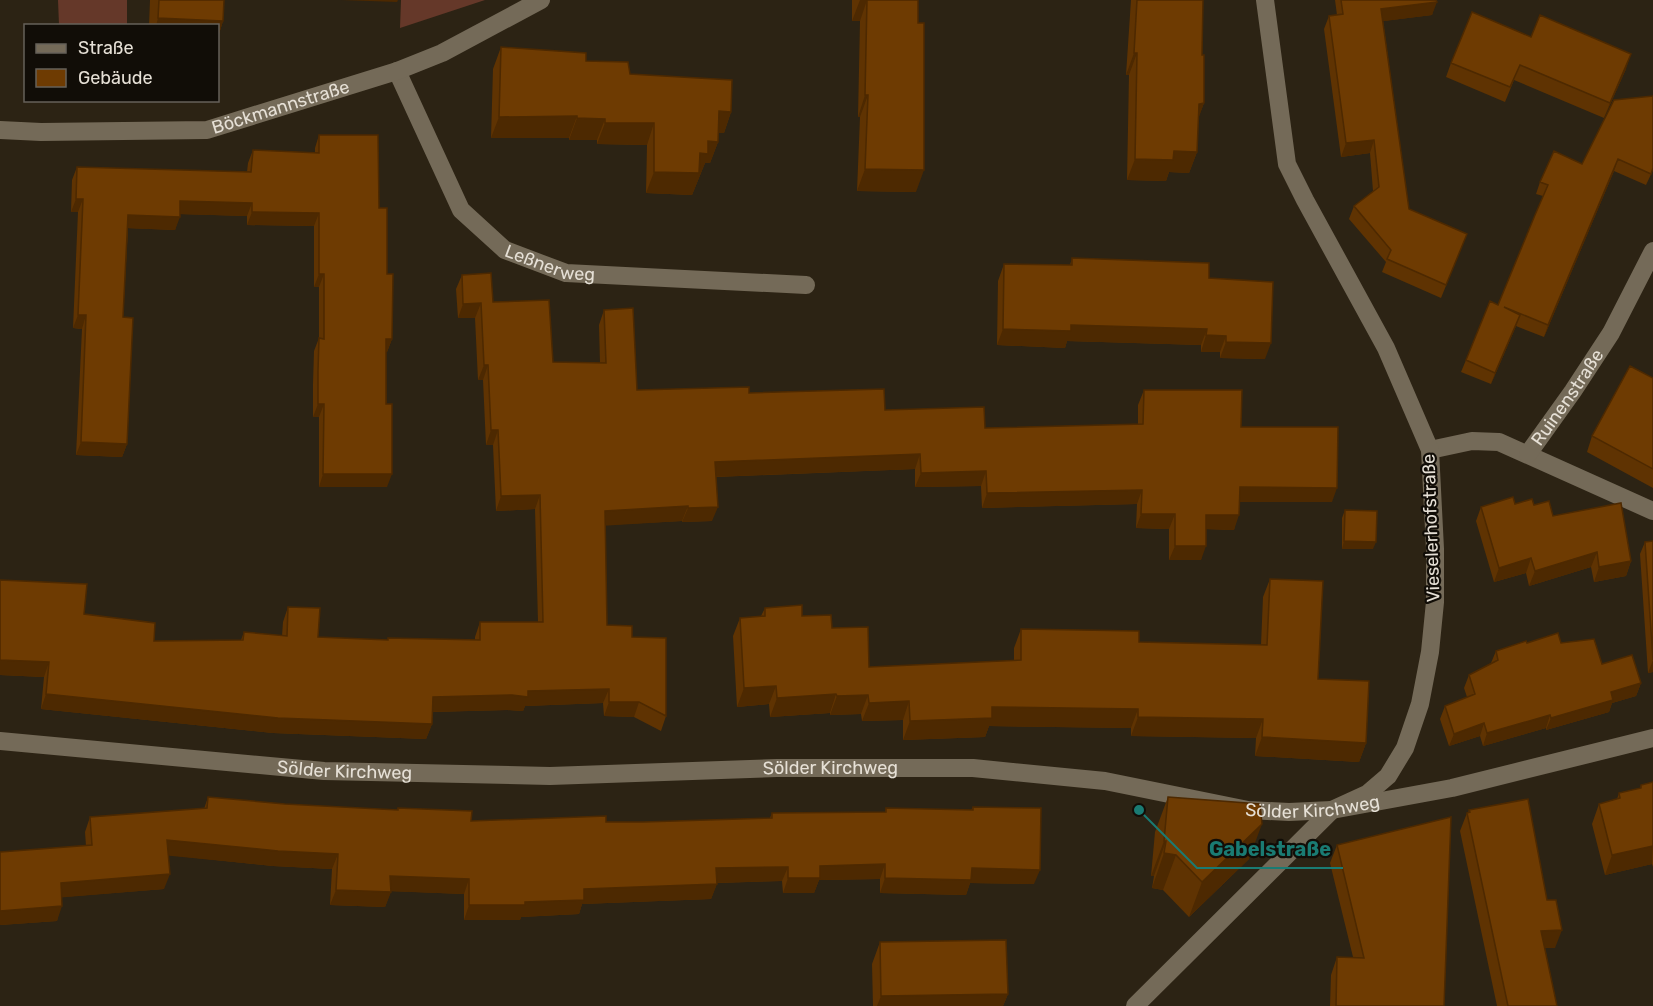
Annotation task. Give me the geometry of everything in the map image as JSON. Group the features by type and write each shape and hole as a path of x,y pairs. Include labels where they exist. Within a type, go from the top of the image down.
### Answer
{"street":[{"name":"Böckmannstraße","path":"0,130 41,132 207,130 397,71 442,53 541,0"},
{"name":"Vieselerhofstraße","path":"1136,1006 1332,810 1367,794 1388,776 1405,748 1420,704 1430,652 1435,602 1436,549 1430,450 1386,348 1287,164 1265,0"},
{"name":"Leßnerweg","path":"397,71 461,210 505,250 566,273 806,285"},
{"name":"Ruinenstraße","path":"1430,450 1472,441 1490,441 1499,442 1528,454 1611,333 1653,251"},
{"path":"1528,454 1653,511"},
{"name":"Sölder Kirchweg","path":"0,741 336,771 550,776 777,768 973,768 1105,781 1248,810 1289,812 1332,810 1452,788 1653,738"}],"shaded area":[{"path":"58,0 127,0 127,24 59,24"},
{"path":"401,0 485,0 400,28"}],"building":[{"path":"159,0 224,0 223,21 158,18"},
{"path":"867,0 918,0 918,23 924,23 924,170 865,169 868,95 865,95"},
{"path":"1137,0 1203,0 1204,103 1199,104 1197,152 1174,151 1173,160 1135,159 1137,53 1134,53"},
{"path":"1341,0 1436,0 1437,2 1381,9 1409,209 1467,234 1446,285 1387,259 1391,250 1354,206 1379,187 1374,140 1346,143 1329,16 1343,14"},
{"path":"1472,12 1531,37 1540,15 1631,54 1610,103 1520,65 1510,87 1451,63"},
{"path":"501,47 586,53 586,61 628,62 630,74 732,80 731,112 719,111 718,142 708,141 708,154 700,153 699,173 654,172 654,123 605,123 605,119 577,118 577,116 499,117"},
{"path":"1653,96 1653,168 1651,174 1618,159 1548,325 1504,307 1520,315 1495,373 1466,360 1490,301 1498,305 1548,185 1540,182 1554,151 1582,164 1614,100"},
{"path":"319,135 378,135 379,208 387,208 387,274 393,274 392,339 386,339 386,404 392,404 392,474 323,474 324,404 318,404 318,371 319,338 324,339 324,274 319,274 319,213 252,212 252,203 180,201 180,217 128,215 123,317 133,318 127,444 81,442 86,315 78,315 83,199 76,199 77,167 251,172 253,150 319,153"},
{"path":"1072,258 1209,263 1209,278 1273,282 1271,343 1226,342 1226,336 1206,335 1207,329 1071,325 1071,331 1003,329 1004,264 1072,265"},
{"path":"491,273 493,302 549,300 553,362 606,363 604,310 633,308 637,390 749,387 749,393 884,389 885,410 984,407 985,428 1143,424 1144,390 1242,390 1241,427 1338,427 1337,488 1240,487 1239,515 1206,515 1206,546 1175,546 1175,514 1141,514 1142,490 987,493 986,471 921,473 920,454 715,462 718,507 688,508 688,506 605,511 607,625 632,626 632,637 666,638 666,716 639,702 609,702 609,689 528,691 528,697 512,695 433,697 432,724 278,718 46,694 49,662 0,660 0,580 87,584 84,614 155,623 154,641 243,640 244,632 287,636 288,607 320,608 318,637 480,640 480,622 543,622 540,495 501,496 498,430 491,430 488,365 484,365 481,303 463,304 462,275"},
{"path":"1630,366 1653,378 1653,469 1592,436"},
{"path":"1513,497 1515,504 1532,499 1534,505 1549,501 1553,516 1621,503 1631,561 1599,567 1597,552 1535,571 1531,558 1499,568 1481,507"},
{"path":"1345,510 1377,511 1376,542 1344,541"},
{"path":"1653,541 1653,660 1645,542"},
{"path":"1270,579 1323,581 1318,679 1369,681 1366,743 1262,737 1263,719 1138,717 1138,709 992,707 992,718 910,721 909,701 869,703 868,695 837,696 836,694 777,698 776,686 744,688 740,618 765,616 765,608 802,605 802,616 831,615 832,628 868,627 869,667 1021,660 1021,629 1139,631 1139,642 1267,645"},
{"path":"1558,633 1561,643 1594,639 1602,664 1632,655 1641,683 1611,692 1613,700 1551,718 1550,715 1487,733 1484,723 1454,734 1445,706 1475,694 1469,675 1498,660 1496,651"},
{"path":"1653,782 1653,846 1612,855 1599,804 1620,798 1619,793 1641,788 1641,785"},
{"path":"208,797 398,810 398,808 472,811 471,821 606,816 606,822 643,822 772,818 772,813 886,812 886,808 973,810 973,807 1041,808 1040,870 972,868 971,880 885,878 885,864 820,866 820,878 788,878 788,867 716,868 717,884 584,889 584,900 525,902 525,905 469,905 469,879 390,876 391,892 336,890 338,854 278,851 167,840 170,874 61,883 62,906 0,911 0,852 92,845 90,817 207,808"},
{"path":"1168,797 1260,804 1262,824 1202,882 1176,855 1164,853"},
{"path":"1528,799 1547,900 1556,900 1562,930 1541,931 1557,1006 1508,1006 1467,813 1470,812 1469,810"},
{"path":"1451,817 1444,1006 1336,1006 1337,957 1364,958 1337,845"},
{"path":"1006,940 1008,994 881,996 880,942"}],"place":[{"name":"Gabelstraße","path":"1139,810"}]}
